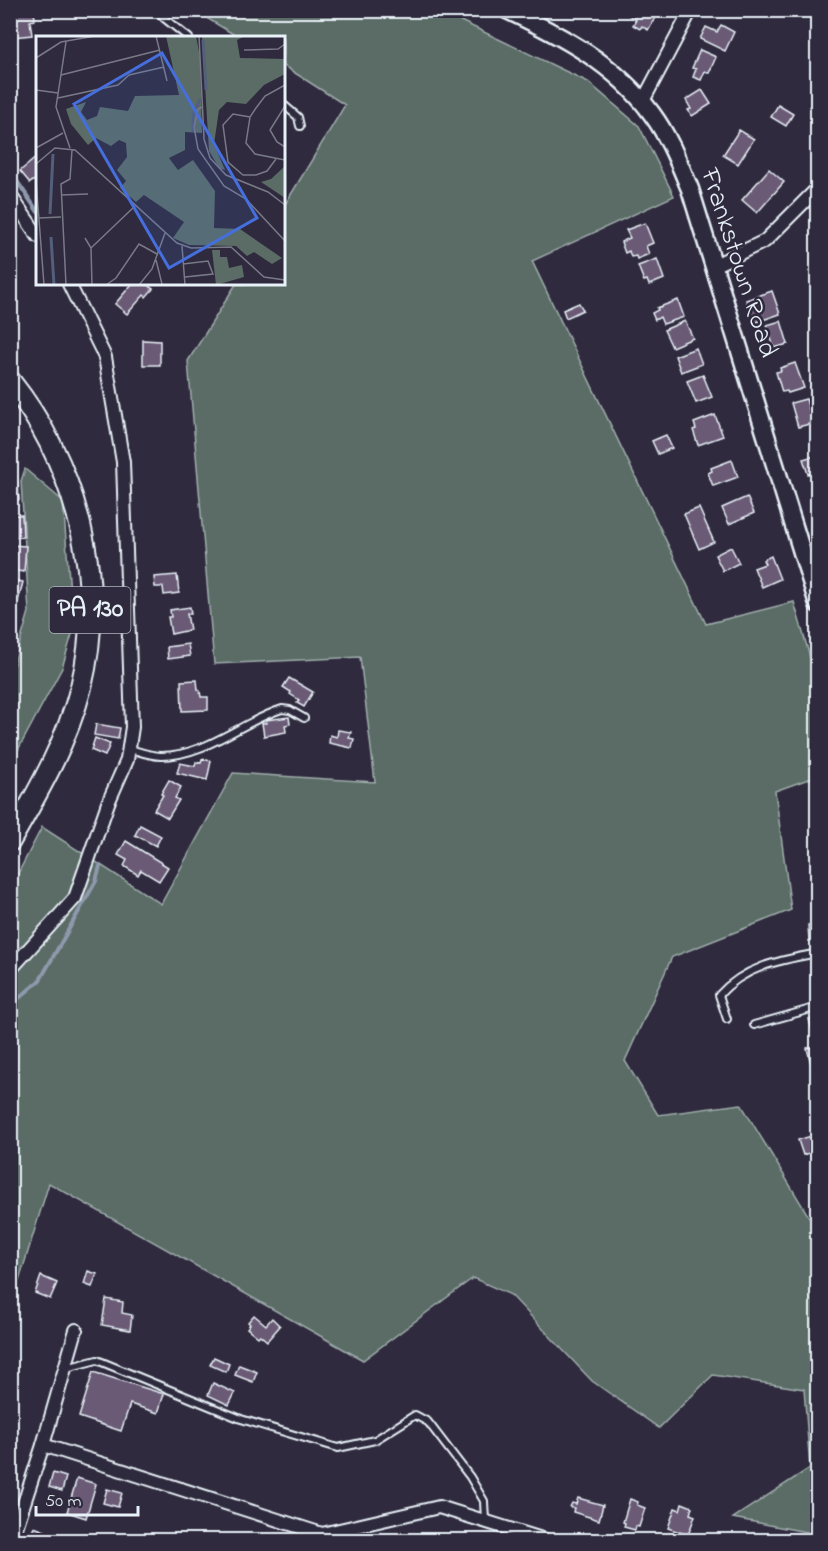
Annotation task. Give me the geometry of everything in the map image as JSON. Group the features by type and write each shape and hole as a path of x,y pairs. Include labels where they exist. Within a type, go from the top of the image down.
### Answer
{"main road":[{"name":"Frankstown Road","path":"507,10 550,30 586,51 616,75 643,101 672,147 690,189 814,579 818,604"},
{"name":"PA 130","path":"10,381 42,425 58,455 72,493 87,570 90,615 88,654 81,689 49,769 10,841"}],"street":[{"path":"643,101 691,10"},
{"path":"713,266 765,241 818,188"},
{"path":"10,195 36,233"},
{"path":"10,970 75,898 108,803 130,749 132,727 123,462 105,357 69,285"},
{"path":"12,1540 76,1330"},
{"path":"43,1444 320,1537 439,1507 545,1540"}],"lane":[{"path":"158,10 164,18 186,36"},
{"path":"285,106 298,117 300,126"},
{"path":"130,749 169,756 205,746 282,709 291,710 304,718"},
{"path":"727,1019 719,995 729,984 752,969 818,953"},
{"path":"754,1025 818,1007"},
{"path":"65,1369 97,1360 241,1419 338,1448 375,1440 415,1415 428,1422 470,1477 484,1502 486,1521"}],"green space":[{"path":"195,11 440,11 588,82 639,126 674,196 532,261 706,624 794,602 817,681 817,776 775,791 791,910 672,957 625,1061 658,1115 741,1104 812,1222 817,1221 817,1534 733,1518 810,1468 804,1389 713,1375 659,1428 592,1381 511,1295 473,1278 363,1360 49,1183 11,1307 11,887 42,827 161,904 233,773 375,782 360,657 214,664 188,361 235,285 285,285 285,204 345,105 285,67 285,36 236,36"},
{"path":"25,469 63,501 73,631 62,668 11,763 11,673 29,612 21,481"}],"building":[{"path":"10,10 34,10 35,20 30,21 32,35 13,37"},
{"path":"625,10 650,10 657,15 648,30 642,26 640,29 633,25 636,20 624,12"},
{"path":"721,25 734,32 725,51 700,39 706,27 717,32"},
{"path":"700,50 716,57 709,73 705,71 701,80 693,77 696,69 692,68"},
{"path":"702,90 711,104 692,116 686,100"},
{"path":"778,105 793,114 786,126 771,117"},
{"path":"739,130 754,139 738,164 723,155"},
{"path":"36,158 36,179 30,183 20,171"},
{"path":"769,169 784,182 757,213 742,200"},
{"path":"645,223 653,243 646,246 649,254 637,259 636,256 631,257 629,251 625,253 621,242 630,238 626,230"},
{"path":"657,259 664,279 649,285 647,280 644,281 638,266"},
{"path":"131,285 147,285 153,289 146,297 144,295 127,314 115,304"},
{"path":"772,291 780,314 754,323 746,300"},
{"path":"678,300 684,317 663,324 660,317 655,320 652,313 658,310 657,308"},
{"path":"579,303 583,310 566,318 563,310"},
{"path":"685,321 693,338 672,347 664,330"},
{"path":"781,321 788,344 774,348 767,325"},
{"path":"143,340 160,341 160,365 143,365"},
{"path":"696,348 702,364 681,372 675,356"},
{"path":"795,363 804,388 788,393 787,391 782,392 776,372 781,371 780,368"},
{"path":"703,375 712,397 696,403 687,381"},
{"path":"806,399 813,423 798,427 791,403"},
{"path":"715,415 723,436 698,445 693,430 696,429 694,423"},
{"path":"666,435 672,448 658,454 652,441"},
{"path":"818,455 818,471 808,474 803,459"},
{"path":"732,460 738,477 713,486 708,473 712,471 711,468"},
{"path":"10,478 17,478 19,500 10,501"},
{"path":"747,497 754,513 729,524 722,508"},
{"path":"699,508 714,542 699,549 684,514"},
{"path":"10,515 22,515 23,537 10,538"},
{"path":"10,545 26,546 24,572 10,570"},
{"path":"731,547 739,563 723,571 715,555"},
{"path":"771,556 780,579 762,587 754,568 765,564 763,560"},
{"path":"177,575 179,593 164,595 163,587 155,587 154,577"},
{"path":"10,579 23,582 17,605 10,603"},
{"path":"190,607 191,614 187,614 190,630 171,634 168,617 171,617 170,610"},
{"path":"188,644 190,656 168,659 167,647"},
{"path":"289,678 313,692 304,707 297,703 299,700 283,687"},
{"path":"197,680 201,697 208,697 208,710 182,711 181,681"},
{"path":"289,717 290,724 285,725 286,732 264,736 262,723 266,723 266,720"},
{"path":"96,724 120,728 118,739 94,735"},
{"path":"338,730 351,732 349,738 354,739 352,748 329,743 330,735 337,737"},
{"path":"95,738 110,744 105,756 91,750"},
{"path":"202,759 211,761 207,780 177,773 180,763 195,766 196,762 201,763"},
{"path":"169,780 181,787 175,798 179,800 168,818 154,810"},
{"path":"140,825 161,836 156,846 135,835"},
{"path":"126,841 168,867 159,881 141,870 138,875 124,866 127,860 118,855"},
{"path":"818,924 818,940 809,941 808,925"},
{"path":"818,1016 818,1066 812,1068 807,1048 816,1046 809,1019"},
{"path":"818,1134 818,1150 803,1155 798,1140"},
{"path":"88,1271 97,1274 92,1287 84,1284"},
{"path":"41,1276 57,1283 50,1299 35,1293"},
{"path":"106,1299 123,1302 122,1313 132,1315 130,1330 102,1325"},
{"path":"254,1315 266,1325 272,1318 280,1326 267,1341 247,1328 250,1324 248,1322"},
{"path":"214,1357 229,1364 226,1372 210,1365"},
{"path":"239,1365 257,1372 253,1382 235,1375"},
{"path":"93,1372 164,1394 158,1413 130,1404 121,1431 79,1417"},
{"path":"213,1383 235,1393 229,1405 208,1395"},
{"path":"53,1473 66,1477 62,1491 49,1487"},
{"path":"77,1478 96,1484 86,1518 67,1512"},
{"path":"107,1489 122,1493 118,1507 103,1503"},
{"path":"578,1498 603,1505 599,1520 573,1512 574,1508 570,1507 572,1503 576,1504"},
{"path":"630,1499 645,1508 639,1527 636,1526 635,1530 624,1527 623,1522"},
{"path":"682,1503 692,1507 690,1514 695,1516 688,1535 668,1528 675,1508 680,1510"},
{"path":"34,1527 50,1533 47,1540 29,1540"}],"waterway":[{"path":"10,171 36,209"},
{"path":"10,1006 40,980 96,881 100,866"}]}
